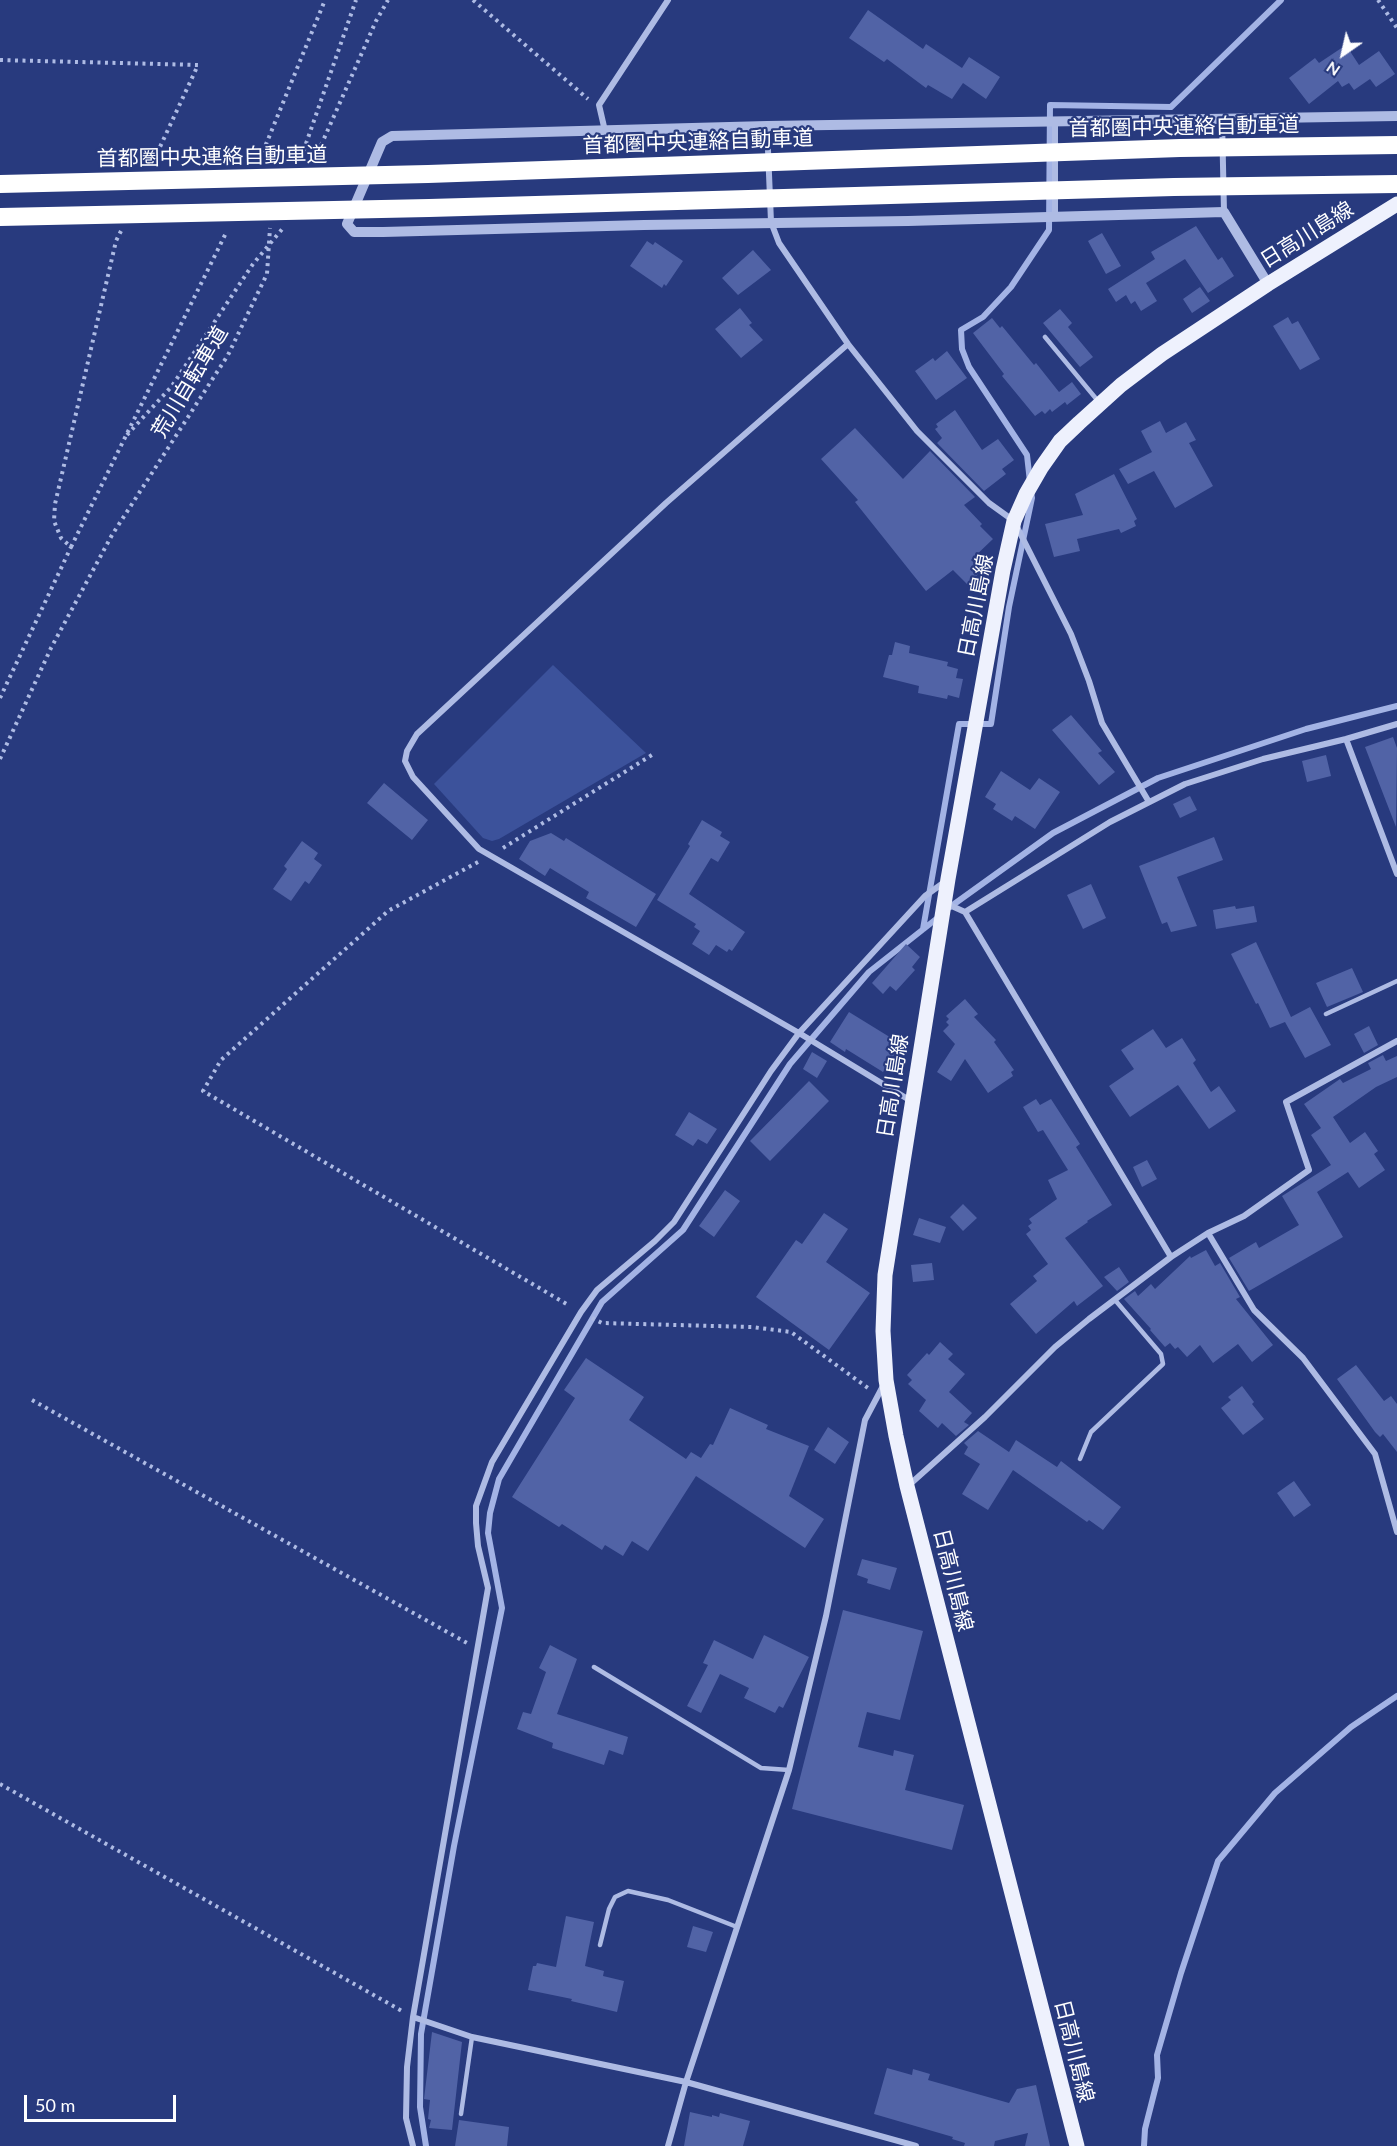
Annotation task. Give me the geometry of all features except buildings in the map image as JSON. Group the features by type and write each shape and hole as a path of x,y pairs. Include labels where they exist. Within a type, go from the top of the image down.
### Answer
{"highway":[{"name":"首都圏中央連絡自動車道","path":"0,184 428,174 1180,148 1397,145"},
{"path":"0,217 1174,187 1397,184"}],"main road":[{"name":"日高川島線","path":"1077,2146 907,1486 886,1380 883,1331 885,1275 944,903 1003,570 1014,521 1041,468 1060,441 1100,403 1162,354 1268,284 1397,204"}],"street":[{"path":"605,131 599,105 668,0"},
{"path":"1224,212 383,232 354,232 347,224 382,142 392,136 767,126 1397,116"},
{"path":"1222,119 1224,212 1268,284"},
{"path":"1055,123 1055,216"},
{"path":"767,126 771,222 779,243 848,344 917,431 989,503 1014,521 1071,634 1102,723 1149,802"},
{"path":"848,344 666,503 417,734 407,751 405,761 413,777 479,849 799,1033 912,1102"},
{"path":"965,912 1110,822 1185,784 1263,759 1397,724"},
{"path":"1346,739 1397,874"},
{"path":"413,2146 406,2118 407,2067 413,2017 488,1588 478,1546 476,1524 476,1506 481,1488 492,1462 581,1312 597,1290 674,1222 771,1071 799,1033 925,896 948,879"},
{"path":"944,903 965,912 1171,1257"},
{"path":"907,1486 985,1417 1055,1347 1171,1257 1208,1233 1244,1216 1309,1170 1286,1102 1397,1041"},
{"path":"1208,1233 1254,1310 1303,1358 1375,1454 1397,1532"},
{"path":"668,2146 686,2082 789,1770 826,1616 866,1420 886,1380"},
{"path":"413,2017 472,2037 686,2082 916,2146"}],"lane":[{"path":"1045,337 1100,403"},
{"path":"1326,1014 1397,981"},
{"path":"1080,1459 1090,1432 1163,1364 1161,1354 1115,1300"},
{"path":"594,1667 761,1768 789,1770"},
{"path":"600,1945 609,1910 615,1897 628,1891 668,1900 737,1927"},
{"path":"461,2114 472,2037"}],"path":[{"path":"297,167 306,148 356,0"},
{"path":"473,0 588,99 599,105"},
{"path":"1378,0 1397,28"},
{"path":"0,60 198,64 151,167"},
{"name":"荒川自転車道","path":"0,759 42,665 107,544 228,355 267,274 270,225"},
{"path":"71,547 61,538 54,521 55,504 116,241 121,230"},
{"path":"0,699 123,440"},
{"path":"655,753 490,856 388,911 221,1060 203,1091 602,1323 752,1327 791,1332 878,1395"},
{"path":"32,1400 463,1642 479,1646"},
{"path":"0,1784 413,2017"}],"shaded area":[{"path":"553,665 646,753 499,839 492,841 483,838 434,784"}],"waterway":[{"path":"1030,482 1027,455 969,367 962,349 961,330 983,317 1011,287 1049,230 1050,105 1171,107 1281,0"},
{"path":"923,929 959,724 991,724 1009,607 1032,498 1031,492"},
{"path":"950,907 1053,833 1158,778 1306,729 1397,706"},
{"path":"426,2146 420,2107 421,2034 454,1846 502,1608 488,1533 490,1513 499,1479 602,1302 683,1230 790,1064 869,972 940,916"},
{"path":"1144,2146 1145,2129 1158,2078 1157,2055 1218,1861 1275,1793 1351,1727 1397,1696"}]}
